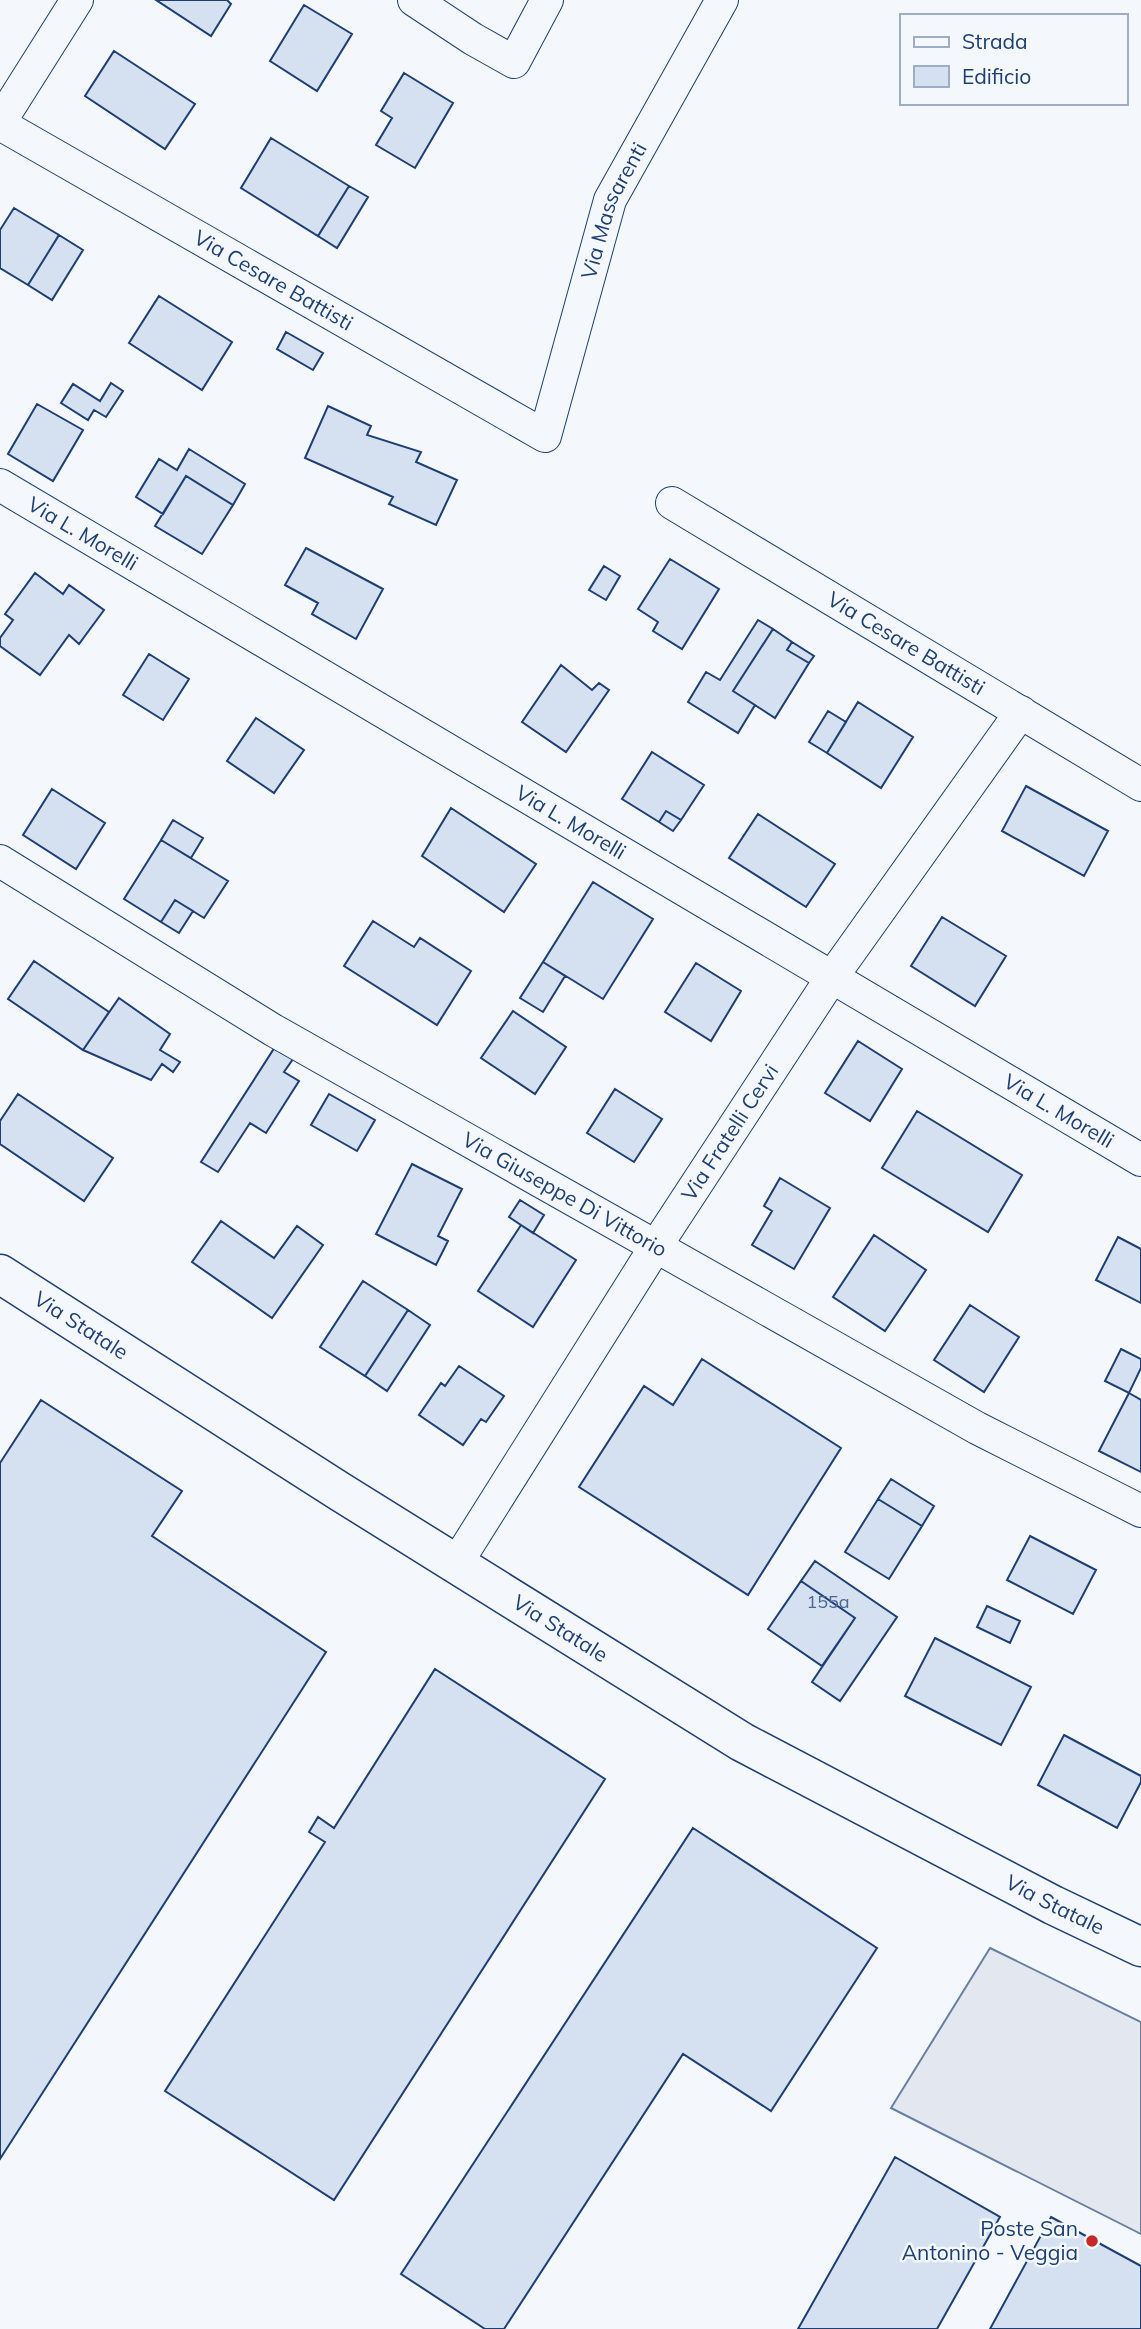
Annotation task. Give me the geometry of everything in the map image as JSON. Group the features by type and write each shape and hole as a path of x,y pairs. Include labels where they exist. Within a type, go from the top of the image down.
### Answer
{"main road":[{"name":"Via Statale","path":"0,1274 742,1742 1053,1905 1141,1947"}],"street":[{"path":"0,123 78,0"},
{"path":"414,0 514,62 547,0"},
{"name":"Via Massarenti","path":"545,436 610,200 722,0"},
{"name":"Via Cesare Battisti","path":"0,123 545,436"},
{"name":"Via L. Morelli","path":"0,485 1141,1160"},
{"name":"Via Cesare Battisti","path":"671,503 1141,785"},
{"name":"Via Fratelli Cervi","path":"456,1564 656,1246 832,977 1021,712"},
{"name":"Via Giuseppe Di Vittorio","path":"0,861 273,1030 977,1428 1141,1511"}],"shaded area":[{"path":"990,1948 1141,2022 1141,2234 891,2108"}],"building":[{"path":"156,0 227,0 231,4 211,36"},
{"path":"304,5 352,34 317,91 270,61"},
{"path":"114,51 195,104 165,149 85,96"},
{"path":"404,73 453,103 415,168 376,145 392,118 381,111"},
{"path":"271,138 349,186 318,236 241,188"},
{"path":"349,186 368,197 337,248 318,236"},
{"path":"14,208 59,235 28,285 0,268 0,230"},
{"path":"59,235 83,250 52,300 28,285"},
{"path":"159,296 232,342 202,390 129,343"},
{"path":"286,332 323,353 313,370 277,349"},
{"path":"111,383 123,391 106,417 94,410 88,420 61,403 73,384 100,401"},
{"path":"37,404 83,430 53,481 8,454"},
{"path":"328,406 371,426 367,435 421,452 416,462 457,480 436,525 389,504 393,497 305,458"},
{"path":"189,449 245,484 233,505 186,476 163,514 136,497 159,459 177,470"},
{"path":"186,476 233,505 202,554 155,526"},
{"path":"306,548 383,589 356,639 312,614 318,603 285,585"},
{"path":"670,559 719,589 682,649 653,631 658,622 638,609"},
{"path":"604,566 620,576 606,600 589,590"},
{"path":"35,573 63,594 69,585 104,610 79,644 69,635 40,675 0,646 0,638 13,620 5,614"},
{"path":"758,620 773,629 733,691 755,705 738,733 688,702 706,672 720,680"},
{"path":"773,629 792,642 787,650 809,663 775,718 733,691"},
{"path":"792,642 814,656 809,663 787,650"},
{"path":"149,654 189,679 163,720 123,695"},
{"path":"561,665 592,690 599,683 609,690 566,752 522,722"},
{"path":"858,702 913,737 881,788 827,753"},
{"path":"828,711 846,722 827,753 809,742"},
{"path":"256,718 304,750 274,793 227,761"},
{"path":"652,752 704,785 681,820 666,811 659,822 622,799"},
{"path":"1026,786 1108,831 1084,876 1002,831"},
{"path":"52,789 105,823 76,869 23,835"},
{"path":"451,808 536,864 504,912 422,856"},
{"path":"666,811 681,820 673,831 659,822"},
{"path":"758,814 835,864 806,907 729,858"},
{"path":"173,820 203,838 191,858 161,840"},
{"path":"161,840 228,881 204,918 175,900 161,922 124,899"},
{"path":"593,882 653,919 603,999 543,962"},
{"path":"175,900 193,911 179,933 161,922"},
{"path":"942,917 1006,956 975,1006 911,966"},
{"path":"373,921 414,947 420,938 471,971 437,1025 344,966"},
{"path":"34,961 109,1012 83,1050 8,999"},
{"path":"543,962 565,976 543,1012 520,998"},
{"path":"696,963 741,991 711,1041 665,1012"},
{"path":"119,998 170,1034 160,1050 180,1062 173,1072 162,1064 151,1080 83,1050"},
{"path":"513,1011 566,1047 535,1094 481,1058"},
{"path":"858,1041 902,1069 870,1121 825,1093"},
{"path":"275,1047 293,1059 284,1072 299,1081 266,1133 250,1123 218,1172 201,1162"},
{"path":"615,1089 662,1119 634,1162 587,1133"},
{"path":"18,1094 113,1158 84,1201 0,1144 0,1121"},
{"path":"329,1094 375,1120 357,1151 311,1125"},
{"path":"917,1111 1022,1175 988,1232 882,1168"},
{"path":"412,1164 462,1189 438,1236 448,1241 436,1265 376,1234"},
{"path":"780,1178 830,1208 794,1269 752,1245 772,1211 764,1206"},
{"path":"520,1200 544,1215 533,1233 509,1217"},
{"path":"221,1221 274,1258 297,1226 323,1245 272,1318 192,1262"},
{"path":"521,1225 576,1260 533,1327 478,1291"},
{"path":"874,1235 926,1270 885,1331 833,1297"},
{"path":"1118,1237 1141,1249 1141,1303 1096,1280"},
{"path":"363,1281 408,1310 365,1376 320,1347"},
{"path":"970,1305 1019,1337 984,1392 934,1360"},
{"path":"408,1310 430,1325 387,1391 365,1376"},
{"path":"1121,1349 1141,1359 1141,1368 1129,1393 1105,1381"},
{"path":"702,1359 841,1448 748,1595 579,1487 644,1386 673,1405"},
{"path":"459,1366 504,1396 486,1422 481,1419 463,1445 419,1415 441,1383 445,1386"},
{"path":"1129,1393 1141,1400 1141,1472 1099,1451"},
{"path":"41,1400 182,1491 152,1536 326,1652 0,2159 0,1463"},
{"path":"891,1479 934,1506 922,1526 878,1499"},
{"path":"878,1499 922,1526 889,1579 845,1552"},
{"path":"1030,1536 1096,1570 1073,1614 1007,1580"},
{"path":"815,1561 897,1617 840,1701 812,1682 855,1618 801,1581"},
{"path":"801,1581 855,1618 822,1666 768,1629"},
{"path":"987,1606 1020,1621 1010,1643 977,1627"},
{"path":"935,1638 1031,1687 1001,1745 905,1696"},
{"path":"435,1669 605,1779 334,2200 165,2091 325,1842 309,1832 318,1817 334,1828"},
{"path":"1064,1735 1141,1776 1141,1782 1117,1828 1038,1785"},
{"path":"693,1828 877,1948 771,2111 683,2054 504,2329 485,2329 401,2274"},
{"path":"895,2157 1000,2217 937,2329 798,2329"},
{"path":"1051,2217 1141,2266 1141,2329 990,2329"}],"place":[{"name":"Poste San Antonino - Veggia","path":"1092,2241"}]}
